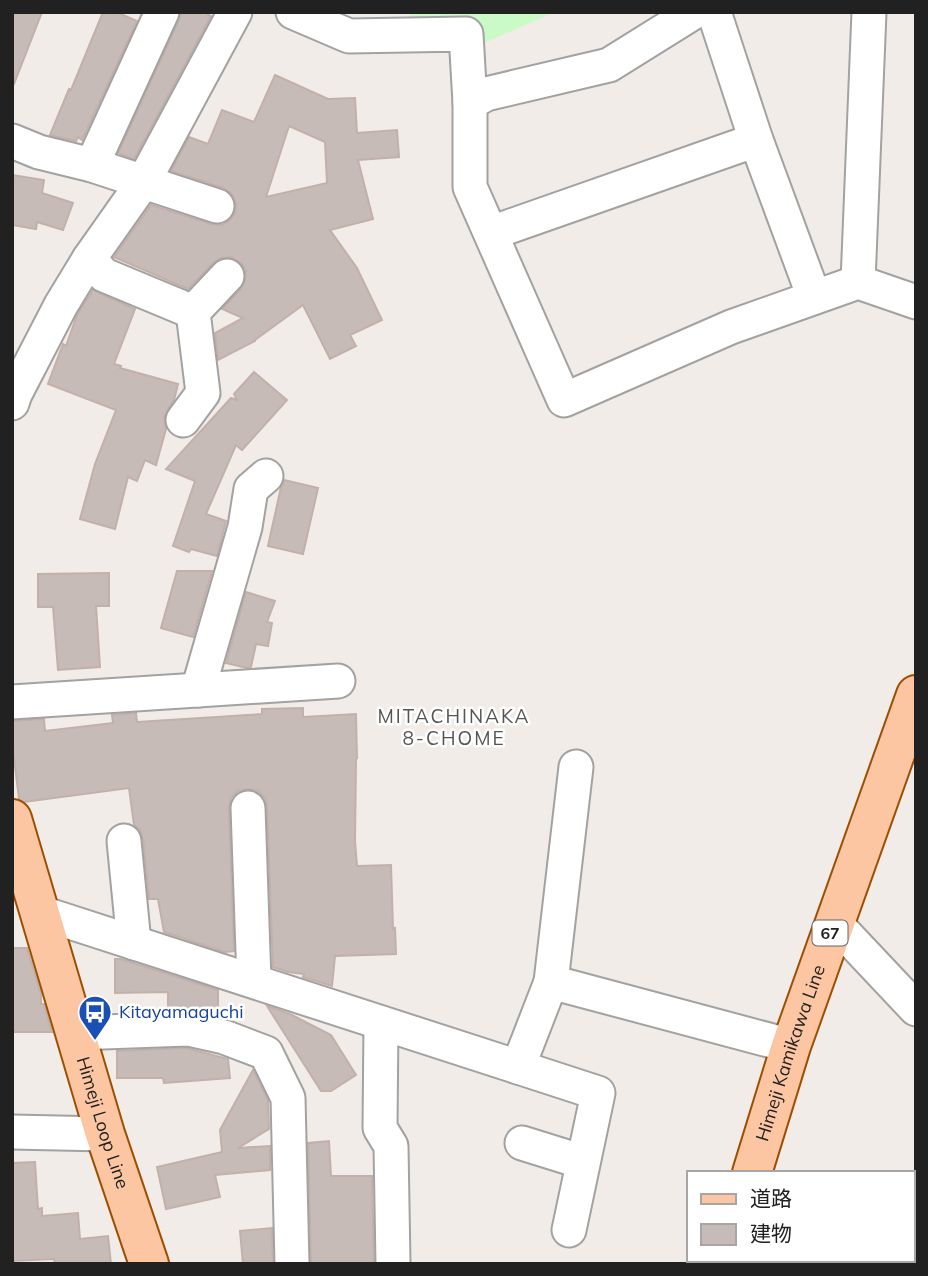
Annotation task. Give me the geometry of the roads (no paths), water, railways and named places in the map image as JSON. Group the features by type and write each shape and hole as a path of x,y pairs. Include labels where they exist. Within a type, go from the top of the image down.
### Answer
{"main road":[{"name":"Himeji Kamikawa Line","path":"753,1171 791,1046 916,695"},
{"name":"Himeji Loop Line","path":"12,820 105,1134 149,1264"}],"street":[{"path":"92,165 162,12"},
{"path":"12,403 61,305 89,258 144,181 235,12"},
{"path":"293,12 349,36 466,34 470,103 470,187 564,400 731,327 858,282 916,302"},
{"path":"470,103 486,94 609,65 694,12"},
{"path":"714,12 756,140 814,297"},
{"path":"858,282 869,12"},
{"path":"491,233 756,140"},
{"path":"12,141 39,152 92,165 217,205"},
{"path":"89,258 104,275 193,312"},
{"path":"193,312 227,276"},
{"path":"183,420 203,393 193,312"},
{"path":"198,690 245,527 251,489 266,476"},
{"path":"12,702 338,681"},
{"path":"518,1067 551,982 576,767"},
{"path":"248,808 254,981"},
{"path":"124,841 134,943"},
{"path":"39,912 598,1093 569,1230"},
{"path":"834,922 916,1009"},
{"path":"551,982 791,1046"},
{"path":"381,1023 380,1128 391,1146 393,1264"},
{"path":"75,1033 188,1029 224,1037 266,1053 288,1098 292,1264"},
{"path":"12,1132 105,1134"},
{"path":"522,1143 583,1162"}],"place":[{"name":"Kitayamaguchi","path":"95,1042"}],"district":[{"name":"MITACHINAKA 8-CHOME","path":"454,727"}]}
